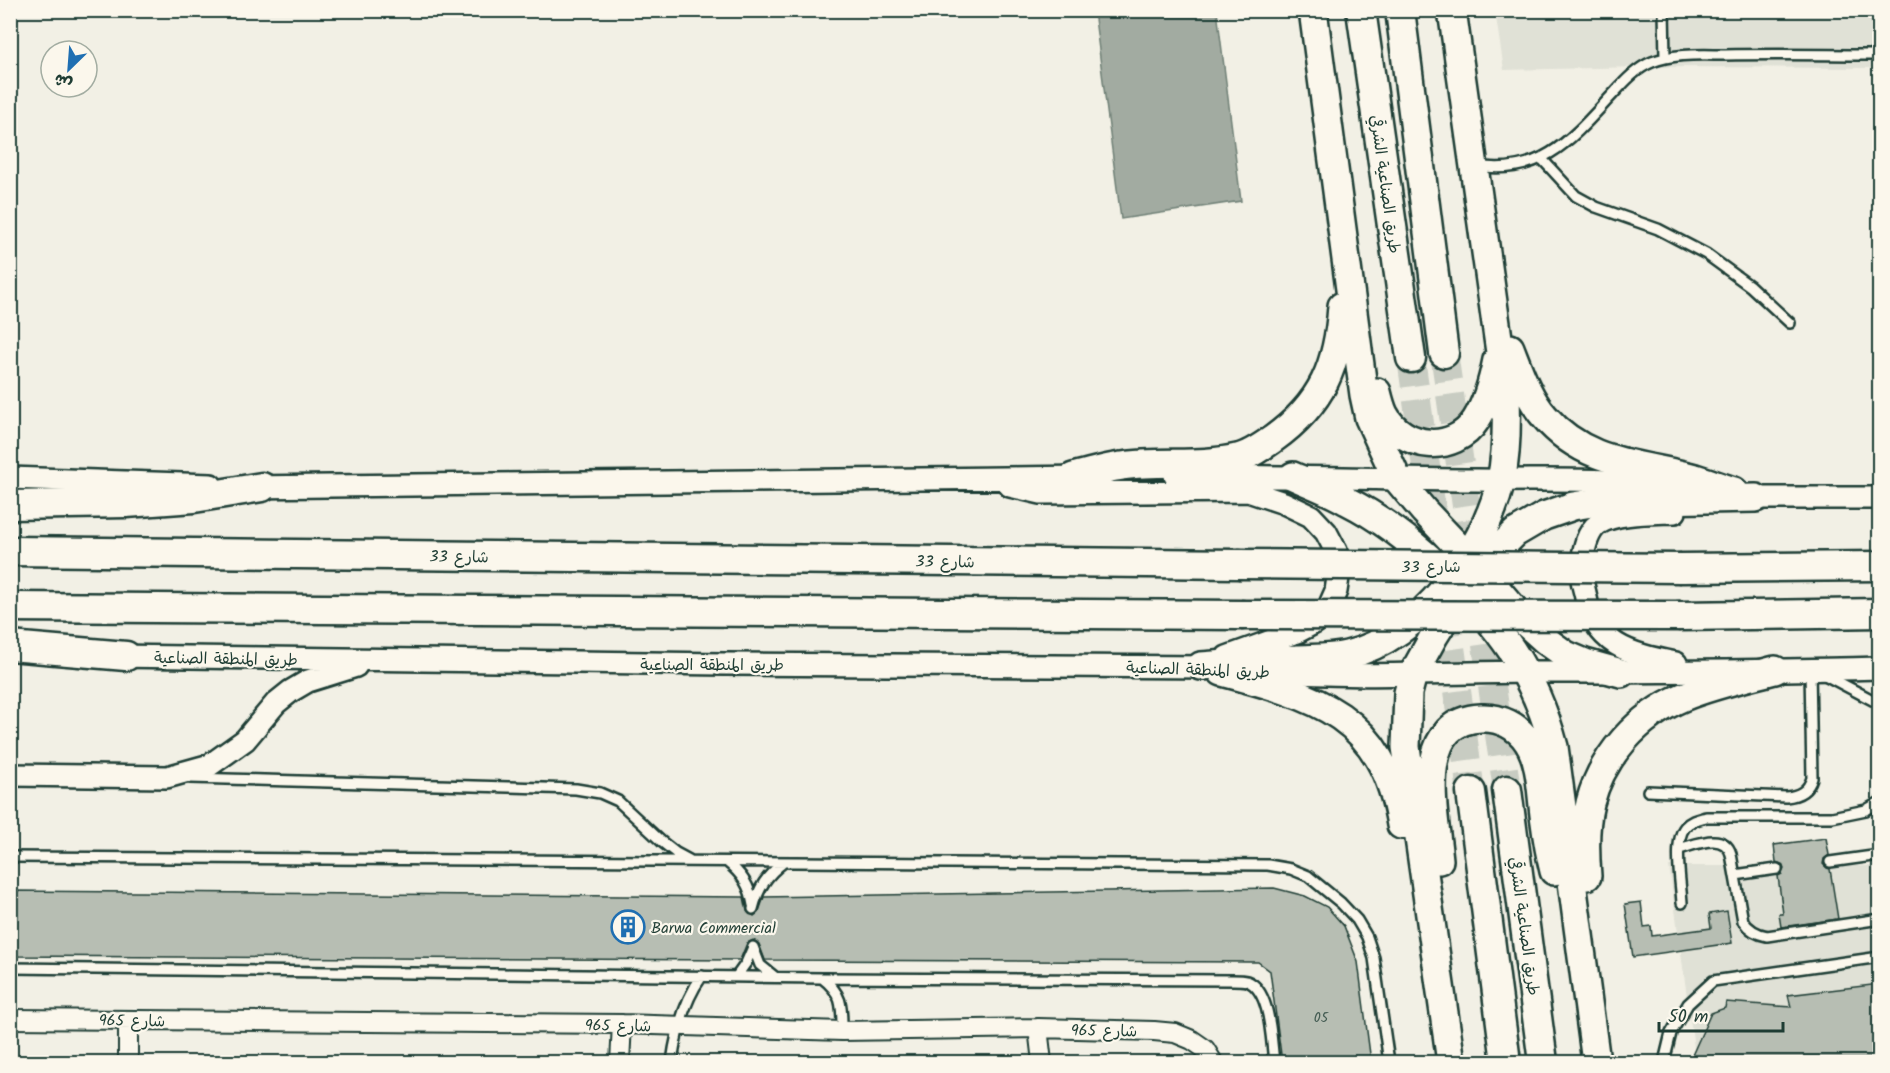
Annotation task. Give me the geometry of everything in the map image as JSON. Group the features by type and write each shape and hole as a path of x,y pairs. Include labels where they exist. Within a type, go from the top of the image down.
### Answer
{"highway":[{"name":"طريق الصناعية الشرقي","path":"1361,10 1411,358"},
{"path":"1400,10 1444,353"},
{"path":"10,505 126,503 194,498 262,487"},
{"name":"شارع 33","path":"10,551 1681,568 1880,566"},
{"path":"10,607 1241,615 1680,616 1880,613"},
{"path":"10,646 126,656"},
{"name":"طريق الصناعية الشرقي","path":"1507,790 1544,1062"},
{"path":"1471,792 1506,1062"}],"main road":[{"path":"1313,10 1345,263 1369,418 1397,479 1424,512 1466,575 1526,672 1539,698 1554,747 1596,1062"},
{"path":"1328,10 1377,390 1384,415 1402,433 1416,440 1434,444 1450,442 1465,433 1476,421 1484,404 1500,346"},
{"path":"1451,1062 1406,747 1408,693 1413,674 1466,575 1491,510 1501,481 1507,429 1506,395 1496,314 1472,165 1452,10"},
{"path":"1073,477 1123,465 1201,463 1239,458 1265,444 1287,428 1307,409 1320,391 1334,363 1340,331 1345,263"},
{"path":"1496,314 1530,395 1544,417 1568,438 1608,460 1694,478 1755,498"},
{"path":"1293,476 1347,500 1373,515 1414,545 1466,575 1566,655 1621,673"},
{"path":"1201,666 1321,659 1347,655 1376,645 1393,634 1515,533 1544,516 1573,506 1605,501 1755,498"},
{"path":"1201,666 1310,698 1347,721 1369,743 1385,766 1397,803 1416,917 1445,1017"},
{"path":"1589,1006 1586,826 1589,805 1605,765 1629,733 1646,718 1682,697 1775,670"},
{"path":"1445,1017 1445,916 1432,764 1438,747 1450,730 1462,722 1483,717 1498,719 1509,724 1519,730 1529,743 1539,777 1552,862 1589,1006"}],"street":[{"path":"10,478 262,487 1073,477 1293,476 1501,481 1587,479 1643,482 1755,498 1880,498"},
{"path":"980,479 1041,493 1248,491 1284,502 1311,516 1326,532 1336,551 1339,571 1336,591 1328,609 1316,622 1299,631 1201,666"},
{"path":"1713,670 1641,656 1619,646 1603,634 1590,617 1585,597 1581,572 1585,547 1591,531 1598,524 1608,520 1629,515 1692,510 1755,498"},
{"name":"طريق المنطقة الصناعية","path":"10,659 126,656 377,661 1201,666 1296,673 1413,674"},
{"path":"10,775 167,777 210,765 245,740 276,703 308,681 377,661"},
{"path":"1413,674 1880,668"},
{"name":"شارع 965","path":"10,1019 622,1024 842,1031 1038,1028 1175,1033 1192,1040 1205,1049 1213,1062"},
{"path":"128,1020 128,1062"},
{"path":"620,1062 622,1024"},
{"path":"1038,1028 1042,1062"}],"lane":[{"path":"1664,10 1665,58"},
{"path":"1472,165 1503,168 1525,165 1542,159 1571,139 1641,67 1665,58 1756,54 1880,55"},
{"path":"1542,159 1576,196 1596,207 1658,229 1706,254 1750,286 1790,323"},
{"path":"1648,791 1786,797 1800,794 1812,778 1813,670 1880,704"},
{"path":"167,777 576,789 600,793 618,801 676,854 692,861"},
{"path":"1682,903 1680,837 1685,827 1695,820 1707,817 1832,817 1866,810 1880,802"},
{"path":"1679,849 1712,841 1722,842 1730,849 1743,921 1747,927 1760,935 1880,920"},
{"path":"1830,862 1880,855"},
{"path":"10,858 692,861 1268,866 1291,869 1308,876 1335,898 1357,920 1367,937 1374,958 1389,1062"},
{"path":"728,862 746,882 753,909 763,882 784,862"},
{"path":"1735,875 1777,869"},
{"path":"736,977 753,947 760,965 775,977"},
{"path":"1664,1062 1671,1033 1688,1004 1713,981 1880,957"},
{"path":"10,968 1247,981 1258,988 1264,998 1274,1062"},
{"path":"672,1062 687,999 702,976"},
{"path":"822,978 832,986 841,1001 842,1031"}],"shaded area":[{"path":"1094,11 1217,11 1241,201 1121,219"},
{"path":"1495,11 1879,11 1879,68 1641,67 1504,70"},
{"path":"1669,866 1879,866 1879,1062 1696,1062"}],"building":[{"path":"1826,838 1829,855 1824,859 1823,864 1830,869 1838,919 1781,927 1779,914 1783,914 1778,876 1784,869 1782,864 1776,862 1774,845"},
{"name":"Barwa Commercial","path":"1274,888 1305,896 1327,907 1344,926 1358,962 1371,1062 1282,1062 1270,971 1258,962 765,960 759,944 753,940 747,943 740,960 10,956 10,891 744,897 747,911 754,916 759,911 764,897"},
{"path":"1641,902 1644,927 1651,926 1652,936 1711,928 1709,914 1727,911 1732,943 1633,957 1625,904"},
{"path":"1880,984 1880,1062 1689,1062 1711,1013 1725,1008 1726,1002 1791,1007 1788,995"}],"tunnel":[{"path":"1444,353 1507,790"},
{"path":"1411,358 1471,792"}],"place":[{"name":"Barwa Commercial","path":"628,927"}]}
